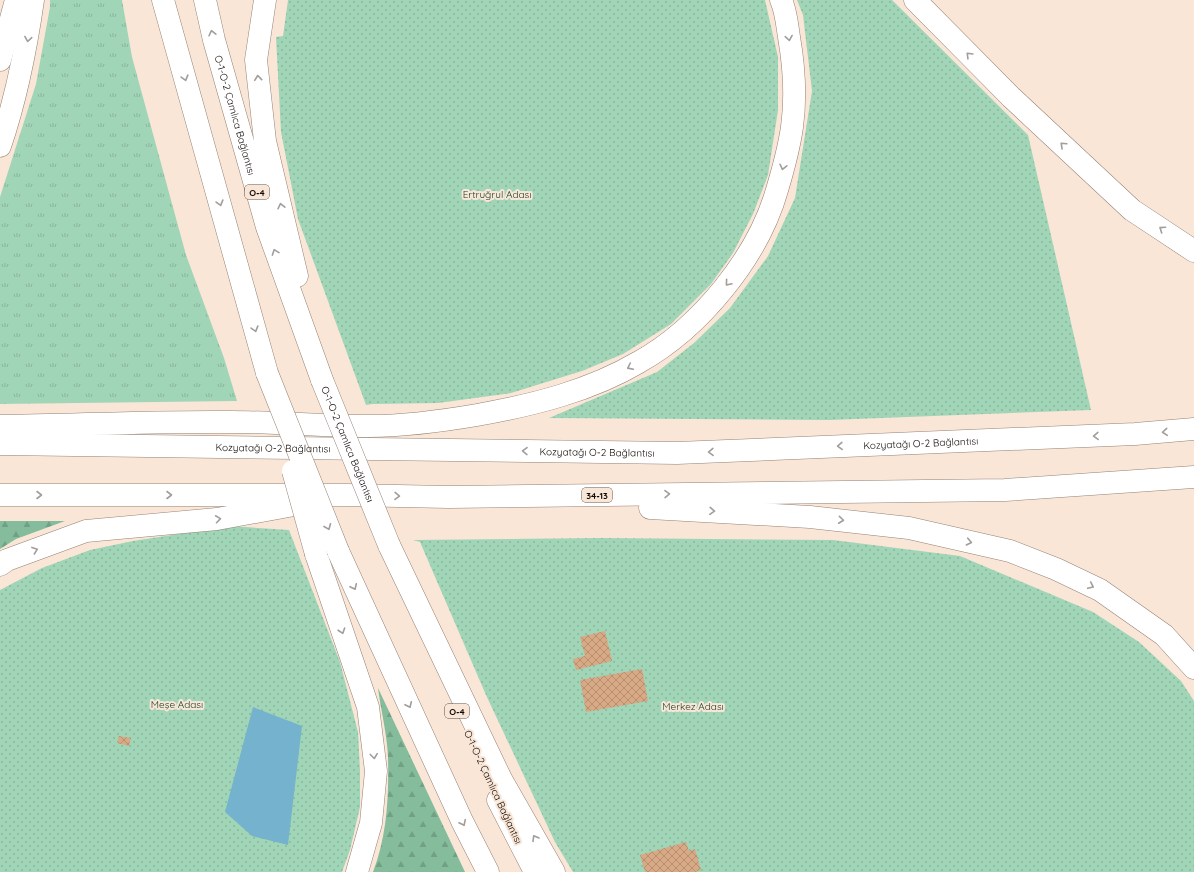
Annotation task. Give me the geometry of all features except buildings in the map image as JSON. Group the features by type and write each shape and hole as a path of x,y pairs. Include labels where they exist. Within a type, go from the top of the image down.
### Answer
{"highway":[{"path":"0,60 16,0"},
{"path":"0,146 6,130 27,42 33,0"},
{"path":"163,0 316,554 368,707 376,771 371,823 357,872"},
{"name":"O-1-O-2 Çamlıca Bağlantısı","path":"205,0 214,40 266,227 322,380 443,679 488,781 535,872"},
{"path":"265,0 256,60 265,141 322,380"},
{"path":"0,426 230,422 372,426 439,421 503,410 546,400 597,384 640,362 676,337 702,312 730,281 752,248 771,210 783,171 792,127 794,88 791,48 784,7 781,0"},
{"path":"916,0 1011,97 1132,210 1194,251"},
{"path":"267,373 338,552 462,821 488,872"},
{"name":"Kozyatağı O-2 Bağlantısı","path":"0,444 677,453 1135,434 1194,429"},
{"name":"34-13","path":"0,495 347,495 449,497 1005,490 1194,476"},
{"path":"0,565 7,560 86,532 217,519 347,495"},
{"path":"449,497 810,517 909,528 1010,551 1056,569 1100,590 1164,635 1194,668"},
{"path":"389,545 501,779 554,872"}],"green space":[{"path":"50,0 122,0 132,57 186,255 224,358 237,401 0,404 0,197 36,84"},
{"name":"Ertruğrul Adası","path":"288,0 765,0 778,57 778,110 768,175 753,214 733,253 711,284 671,324 623,354 582,371 511,393 438,403 366,405 298,219 281,132 276,37 283,36"},
{"path":"797,0 892,0 1028,135 1091,410 829,420 549,418 657,372 694,343 730,308 768,256 795,198 812,91 803,15"},
{"path":"0,521 65,521 16,539 0,549"},
{"name":"Meşe Adası","path":"230,526 289,530 340,662 358,732 360,770 360,807 350,850 342,872 0,872 0,590 42,568 90,550 133,541"},
{"name":"Merkez Adası","path":"601,538 833,540 960,556 1093,612 1139,642 1181,681 1194,701 1194,872 573,872 555,842 486,695 420,542 413,540"},
{"path":"378,688 465,872 373,872 378,858 384,830 388,786 388,757"}],"water":[{"path":"253,707 302,726 288,845 252,836 225,812"}]}
